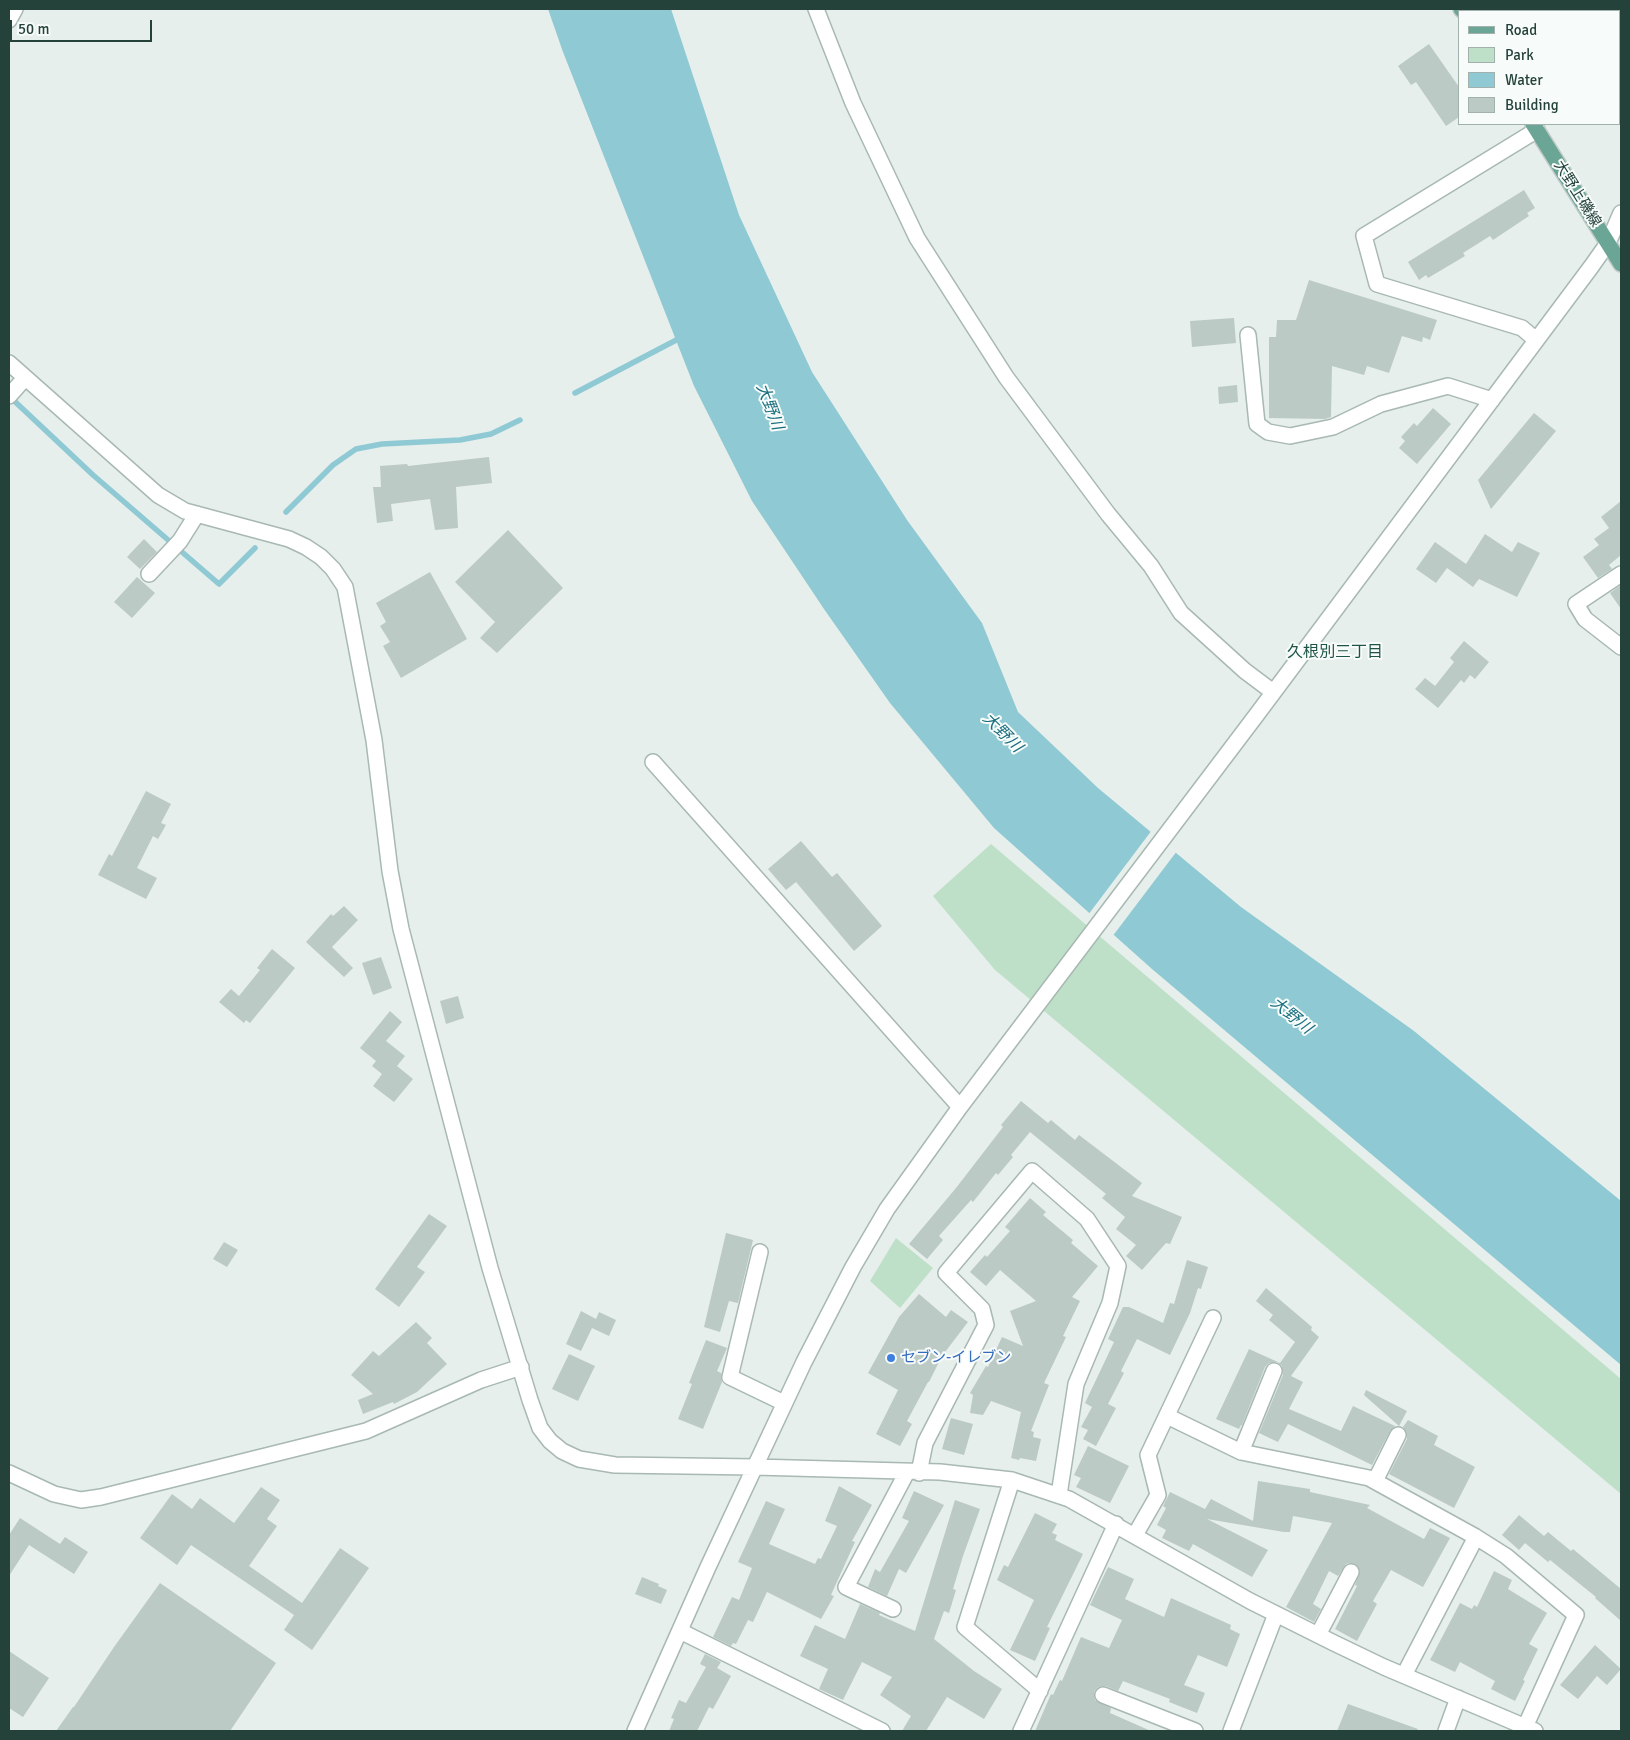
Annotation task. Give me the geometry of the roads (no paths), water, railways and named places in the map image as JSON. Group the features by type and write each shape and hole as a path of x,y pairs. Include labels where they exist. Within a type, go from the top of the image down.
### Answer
{"main road":[{"name":"大野上磯線","path":"1535,127 1621,264"}],"street":[{"path":"9,20 15,9"},
{"path":"816,9 853,103 917,238 1006,377 1108,514 1151,566 1180,613 1245,671 1273,692"},
{"path":"1535,127 1364,236 1377,284 1522,328 1536,340"},
{"path":"635,1731 784,1403 853,1268 887,1209 960,1107 1258,713 1608,243 1621,213"},
{"path":"1248,335 1258,424 1268,432 1290,436 1334,427 1382,404 1448,386 1492,400"},
{"path":"9,363 158,495 185,511 289,539 306,546 321,557 346,587 374,740 390,871 401,929 490,1268 530,1400 540,1428 550,1441 562,1451 579,1459 615,1465 940,1472 1012,1480 1059,1495 1116,1524 1276,1614 1318,1635 1404,1675 1530,1729 1576,1616 1506,1556 1476,1537 1370,1478 1241,1452 1167,1416"},
{"path":"11,393 25,378"},
{"path":"149,574 175,546 197,514"},
{"path":"1621,574 1576,604 1585,618 1621,647"},
{"path":"653,762 960,1107"},
{"path":"893,1609 846,1587 913,1472 925,1443 986,1325 982,1309 946,1273 1032,1171 1087,1219 1118,1266 1110,1303 1076,1384 1059,1495"},
{"path":"760,1252 730,1377 784,1403"},
{"path":"1135,1535 1158,1495 1148,1455 1213,1318"},
{"path":"9,1473 54,1494 81,1500 101,1497 366,1431 481,1380 521,1367"},
{"path":"1241,1452 1274,1371"},
{"path":"1376,1481 1398,1435"},
{"path":"1012,1480 965,1627 1040,1691"},
{"path":"1021,1731 1116,1524"},
{"path":"1404,1675 1476,1537"},
{"path":"1318,1635 1351,1572"},
{"path":"1230,1731 1276,1614"},
{"path":"680,1631 882,1731"},
{"path":"1103,1696 1195,1731"},
{"path":"1446,1731 1458,1698"}],"water":[{"name":"大野川","path":"548,9 671,9 739,215 812,372 907,520 982,623 1018,712 1098,788 1241,907 1414,1031 1621,1201 1621,1365 1152,969 994,828 890,703 752,501 694,386 563,52"}],"waterway":[{"path":"575,393 682,337"},
{"path":"9,396 93,475 219,584 255,548"},
{"path":"286,512 333,465 356,449 382,444 460,440 491,434 520,420"}],"place":[{"name":"セブン-イレブン","path":"891,1358"}],"district":[{"name":"久根別三丁目","path":"1335,653"}]}
